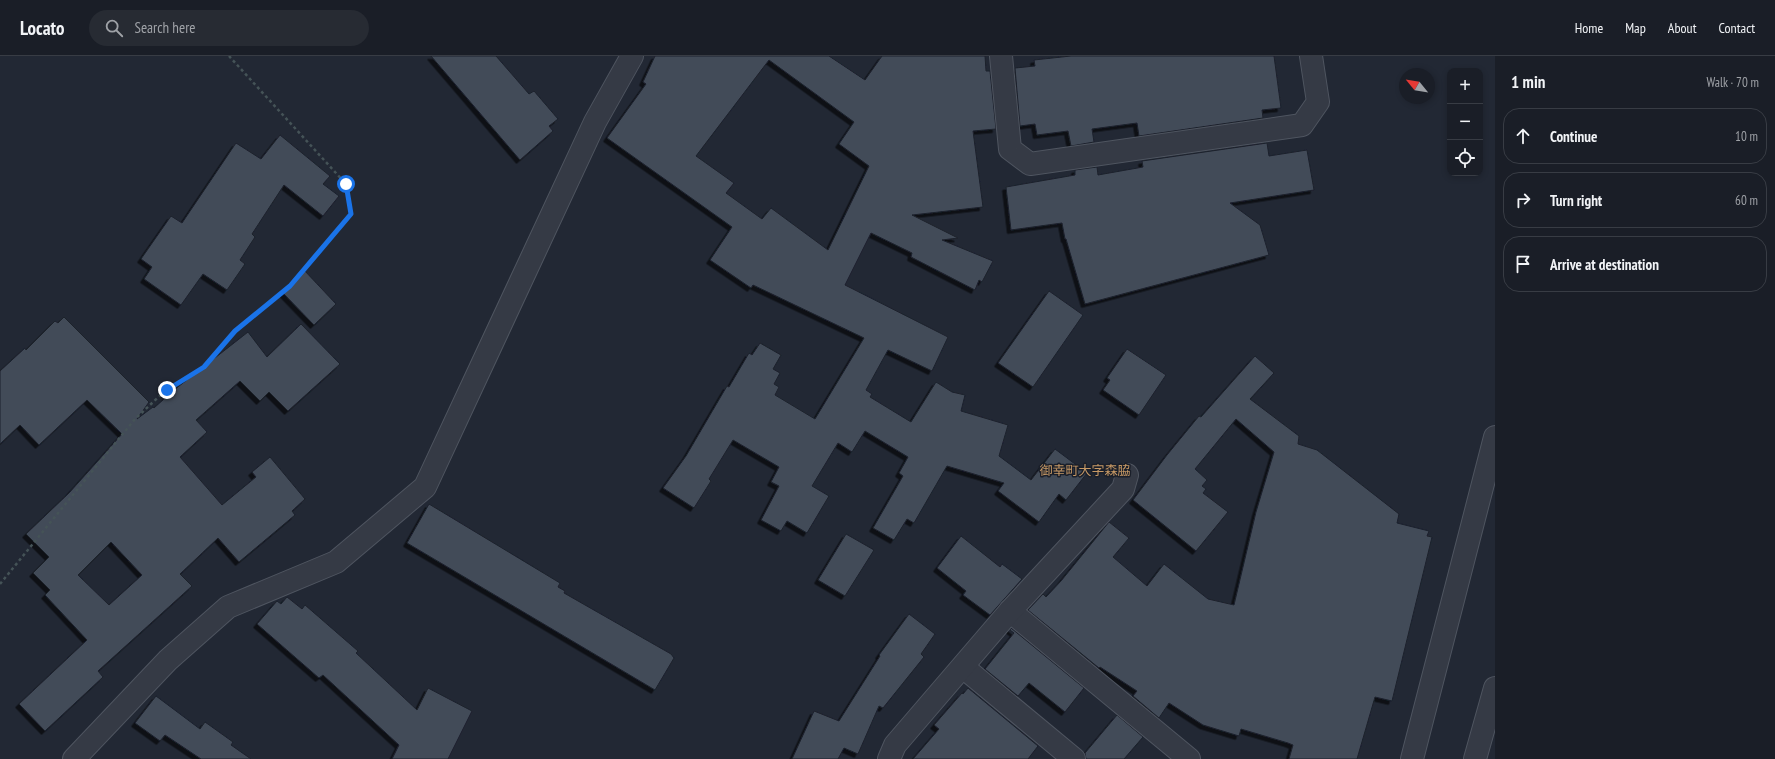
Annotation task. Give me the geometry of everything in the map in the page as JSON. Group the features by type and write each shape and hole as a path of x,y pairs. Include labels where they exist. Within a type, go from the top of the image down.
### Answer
{"street":[{"path":"74,759 168,660 228,607 336,562 425,487 595,122 632,56"},
{"path":"1001,56 1010,149 1030,164 1302,125 1318,102 1311,56"},
{"path":"1412,759 1495,437"},
{"path":"889,759 895,745 1010,611 1123,489 1127,475"},
{"path":"1010,611 1189,759"},
{"path":"963,667 1074,759"},
{"path":"1475,759 1495,688"}],"path":[{"path":"0,584 135,419 167,390 204,367 235,331 290,286 351,214 346,184 229,56"}],"building":[{"path":"431,56 496,56 529,94 534,91 558,119 549,126 553,131 520,160"},
{"path":"655,56 829,56 865,80 882,56 985,56 986,71 990,71 996,129 973,131 983,207 912,215 958,238 942,240 993,261 982,282 979,280 975,290 911,257 912,253 871,233 845,285 948,337 932,371 888,350 866,390 872,394 870,397 911,422 936,382 952,392 965,395 961,411 1008,425 999,456 1031,480 1055,449 1087,473 1066,500 1059,494 1039,522 998,491 1004,483 947,466 914,523 907,519 894,540 873,528 903,476 899,473 908,457 865,431 852,452 838,443 812,486 829,496 807,533 787,521 781,531 761,520 779,486 771,482 779,467 733,440 709,479 711,481 694,508 663,488 686,456 727,386 729,387 749,353 752,355 760,343 781,355 773,369 780,373 774,384 779,387 775,395 815,419 864,338 753,285 751,288 710,260 732,227 607,138 646,84 643,82","holes":["769,60 854,122 839,144 869,166 828,250 771,208 762,219 726,193 734,183 696,156"]},
{"path":"1071,56 1274,56 1281,108 1262,110 1263,118 1139,136 1137,123 1092,129 1094,142 1071,146 1068,131 1037,135 1035,124 1020,126 1015,68 1035,66 1034,60"},
{"path":"280,135 330,176 323,184 339,196 323,216 284,185 252,234 255,237 240,260 245,264 227,290 203,274 181,305 144,279 152,267 141,259 171,216 182,223 236,143 261,159"},
{"path":"1267,143 1269,156 1307,150 1314,190 1230,203 1260,225 1269,255 1085,304 1065,239 1062,223 1011,230 1006,187 1075,175 1075,170 1097,167 1098,175 1143,167 1142,161"},
{"path":"304,270 336,304 314,325 282,292"},
{"path":"1049,291 1083,315 1033,387 998,363"},
{"path":"64,317 149,402 137,419 153,407 154,408 174,390 248,332 267,357 301,324 340,364 288,411 269,392 260,401 240,381 196,420 207,432 180,457 222,505 256,477 252,472 270,457 305,499 292,511 295,515 239,562 218,538 180,574 192,586 98,671 103,677 45,731 19,704 87,640 45,595 50,590 33,573 49,557 26,534 69,493 122,434 87,400 39,445 20,425 0,444 0,371 25,348 26,350 55,321 58,323","holes":["111,542 142,575 109,605 78,575"]},
{"path":"1127,349 1166,375 1139,415 1103,390 1110,380 1107,378"},
{"path":"1255,356 1274,373 1250,399 1299,436 1298,444 1317,450 1399,514 1397,523 1429,531 1427,536 1432,537 1392,701 1375,697 1357,759 1289,759 1293,745 1241,729 1239,736 1203,725 1169,703 1159,718 1133,696 1137,691 1100,667 1099,668 1028,610 1043,594 1046,597 1061,581 1109,522 1129,538 1113,557 1147,586 1164,564 1208,599 1234,605 1256,512 1274,452 1236,419 1195,469 1207,480 1202,486 1206,489 1203,493 1228,512 1196,551 1133,500 1199,416 1201,417"},
{"path":"429,504 560,583 558,587 565,591 564,593 671,654 674,658 655,690 407,543"},
{"path":"846,534 874,550 845,596 818,580"},
{"path":"961,536 1000,567 1002,564 1022,579 990,615 963,595 966,591 937,568"},
{"path":"287,597 302,609 305,605 358,651 356,653 417,710 428,688 472,711 448,759 392,759 399,745 323,675 319,678 257,624 277,601 281,604"},
{"path":"909,614 935,634 921,654 924,657 883,708 879,706 858,754 844,748 838,759 792,759 814,711 839,721 880,656 879,655"},
{"path":"1011,628 1084,688 1065,712 1029,683 1018,696 985,669 1014,633 1010,630"},
{"path":"968,688 1038,746 1028,759 913,759 939,729 934,725"},
{"path":"156,696 200,729 205,722 233,742 231,745 251,759 201,759 165,735 160,741 135,723"},
{"path":"1117,715 1143,737 1124,759 1086,759 1085,753"}],"district":[{"name":"御幸町大字森脇","path":"1085,470"}],"route":[{"path":"167,390 204,367 235,331 290,286 351,214 346,184"}]}
